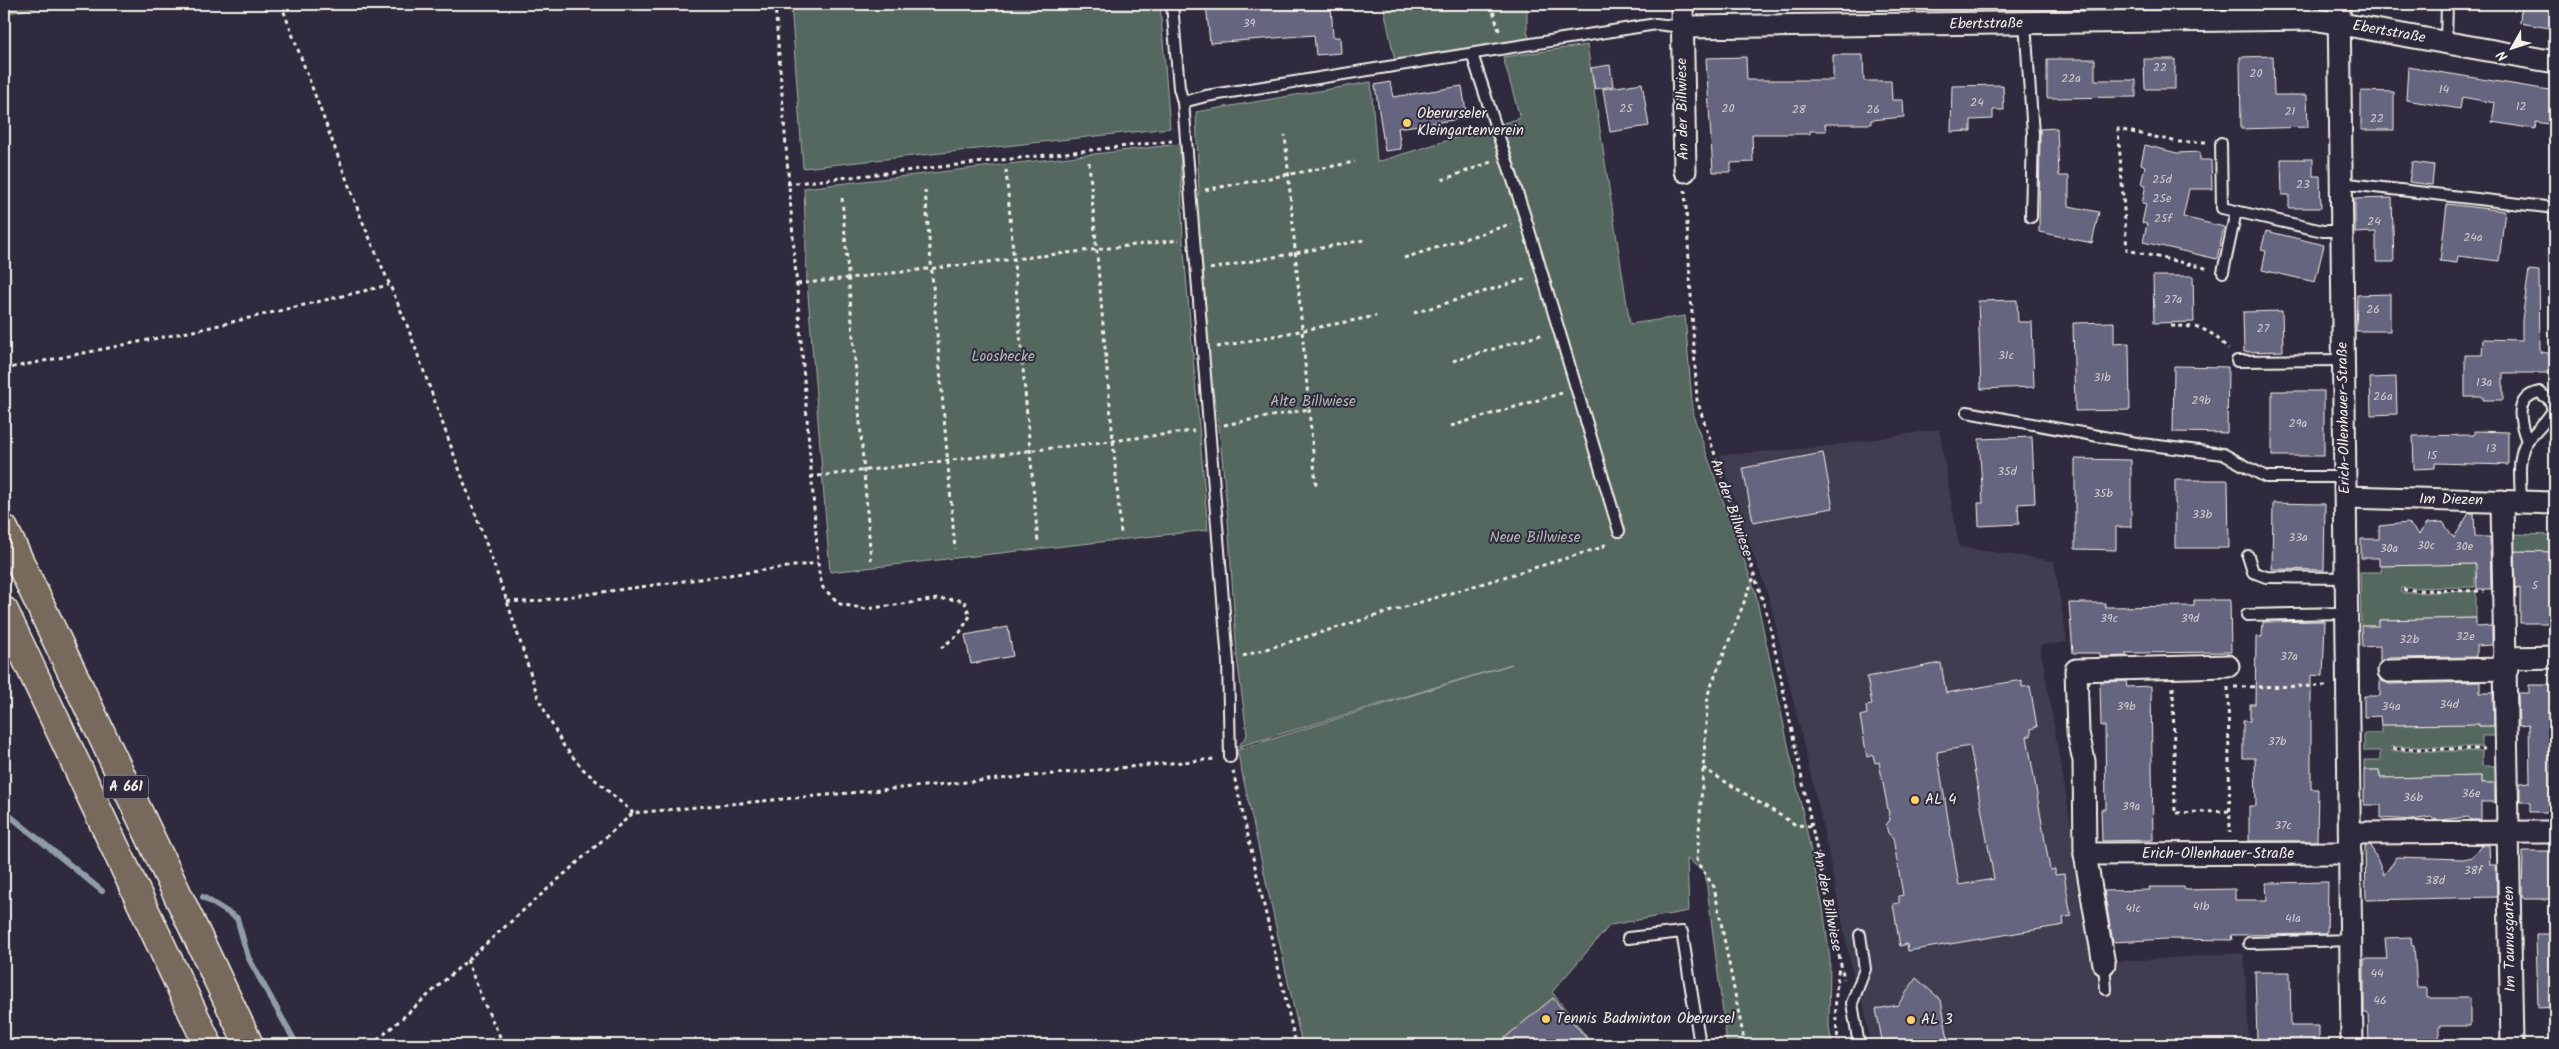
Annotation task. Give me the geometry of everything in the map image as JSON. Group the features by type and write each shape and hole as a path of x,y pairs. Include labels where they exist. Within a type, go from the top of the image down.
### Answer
{"highway":[{"name":"A 661","path":"4,529 248,1045"},
{"name":"A 661","path":"4,611 208,1045"}],"street":[{"name":"An der Billwiese","path":"1682,4 1684,172"},
{"name":"Ebertstraße","path":"1682,27 2313,19 2340,14 2446,41 2555,62"},
{"name":"Erich-Ollenhauer-Straße","path":"2340,14 2340,231 2346,487 2352,1045"},
{"name":"Im Diezen","path":"2346,487 2555,503"},
{"name":"Im Taunusgarten","path":"2511,501 2502,591 2508,749 2512,1045"},
{"path":"2389,671 2505,664 2555,657"},
{"path":"2104,964 2085,854 2084,761 2078,732 2076,670 2228,666"},
{"name":"Erich-Ollenhauer-Straße","path":"2085,854 2230,854 2508,832"},
{"path":"2508,832 2555,832"}],"lane":[{"path":"1172,4 1179,88 1183,102 1228,662 1230,757"},
{"path":"2446,41 2447,4"},
{"path":"2024,23 2033,134 2031,216"},
{"path":"1183,102 1216,94 1656,24 1682,27"},
{"path":"1472,54 1526,220 1620,531"},
{"path":"2221,143 2222,208 2323,231 2340,231"},
{"path":"2340,184 2555,208"},
{"path":"2223,272 2236,211"},
{"path":"2237,362 2343,360"},
{"path":"1967,412 2142,444 2223,454 2266,477 2346,487"},
{"path":"2511,501 2527,442"},
{"path":"2248,556 2252,572 2266,577 2346,578"},
{"path":"2248,615 2346,613"},
{"path":"1628,938 1682,932 1700,1045"},
{"path":"1859,1045 1852,1003 1865,969 1860,936"},
{"path":"2249,943 2352,940"},
{"path":"2104,964 2106,989"}],"path":[{"path":"281,4 360,218 407,325 506,601 539,700 563,745 583,769 633,813"},
{"path":"775,4 787,184 797,284 817,563 824,588 840,604 866,609 938,599 964,600 970,616 959,634 941,648"},
{"path":"1491,4 1504,49"},
{"path":"2221,143 2178,142 2118,129 2127,250 2223,272"},
{"path":"1285,135 1316,485"},
{"path":"787,184 1186,140"},
{"path":"1442,180 1506,157"},
{"path":"1089,162 1095,250 1121,532"},
{"path":"1190,192 1355,162"},
{"path":"1006,170 1038,543"},
{"name":"An der Billwiese","path":"1684,172 1697,400 1768,616 1813,826 1839,966 1852,1003"},
{"path":"925,190 946,461 955,549"},
{"path":"842,198 871,560"},
{"path":"1404,258 1526,220"},
{"path":"797,284 1194,238"},
{"path":"1207,269 1364,240"},
{"path":"1414,314 1542,275"},
{"path":"4,367 9,368 198,330 388,285"},
{"path":"1214,348 1376,316"},
{"path":"2172,326 2198,326 2207,330 2226,347 2237,362"},
{"path":"1453,362 1559,329"},
{"path":"1451,426 1577,388"},
{"path":"810,477 1198,432 1209,428 1308,409"},
{"path":"1228,662 1603,547 1612,536 1620,531"},
{"path":"506,601 528,602 817,563"},
{"path":"1745,1045 1714,887 1697,862 1708,694 1754,576"},
{"path":"2403,590 2502,591"},
{"path":"2228,666 2230,854"},
{"path":"2173,667 2175,813 2230,811"},
{"path":"2228,687 2347,686"},
{"path":"2393,749 2508,749"},
{"path":"372,1045 633,813 1230,757 1296,1045"},
{"path":"1703,768 1796,825 1813,826"},
{"path":"467,960 482,1001 504,1045"}],"shaded area":[{"path":"1939,429 1959,547 2054,561 2067,642 2040,645 2095,963 2244,953 2249,1045 1871,1045 1864,1007 1852,971 1823,827 1769,597 1720,455 1824,447"}],"green space":[{"path":"4,4 54,4 4,14"},
{"path":"791,4 1160,4 1170,128 803,168"},
{"path":"1383,4 1527,4 1527,32 1530,39 1395,61"},
{"path":"1587,45 1630,324 1685,316 1693,415 1755,591 1823,907 1830,960 1829,1026 1832,1045 1727,1045 1705,872 1687,859 1689,911 1610,925 1552,992 1593,1045 1302,1045 1237,750 1512,664 1238,747 1247,735 1237,657 1228,520 1219,427 1208,360 1195,208 1199,191 1196,112 1371,82 1377,162 1520,118 1503,57"},
{"name":"Looshecke","path":"1180,144 1183,240 1208,530 830,572 807,282 804,188"},
{"path":"2510,534 2555,535 2554,552 2522,551 2521,572 2509,572"},
{"path":"2475,564 2475,587 2401,588 2401,593 2476,591 2476,618 2379,620 2379,626 2361,626 2360,572 2381,572 2381,566"},
{"path":"2479,724 2479,726 2498,726 2497,736 2482,736 2482,747 2391,747 2391,751 2482,751 2482,766 2498,766 2499,783 2481,783 2481,776 2381,778 2379,770 2364,770 2364,760 2380,760 2380,751 2364,751 2364,733 2381,733 2381,725"}],"building":[{"path":"1206,4 1331,4 1333,37 1340,37 1341,53 1316,55 1314,35 1210,43"},
{"path":"2521,4 2555,4 2555,29 2520,23"},
{"path":"1833,55 1863,55 1864,81 1891,81 1892,100 1903,100 1904,117 1871,120 1871,124 1825,124 1826,131 1810,131 1810,134 1752,134 1753,162 1731,163 1731,172 1713,172 1706,58 1746,57 1747,80 1833,80"},
{"path":"2273,56 2274,95 2307,95 2308,127 2241,129 2240,57"},
{"path":"2047,59 2095,59 2095,80 2136,80 2136,97 2047,98"},
{"path":"2144,59 2175,59 2175,89 2145,89"},
{"path":"1610,65 1613,86 1595,89 1591,68"},
{"path":"2408,67 2555,91 2555,125 2536,122 2535,129 2492,122 2495,103 2462,97 2460,109 2406,100"},
{"name":"Oberurseler Kleingartenverein","path":"1390,82 1393,97 1462,86 1467,118 1398,128 1401,149 1385,151 1375,85"},
{"path":"1642,83 1649,126 1610,132 1603,89"},
{"path":"2003,85 2004,110 1993,110 1993,119 1971,120 1971,131 1951,132 1952,86"},
{"path":"2361,91 2394,92 2394,130 2361,130"},
{"path":"2057,128 2059,176 2069,176 2069,206 2099,212 2092,243 2039,232 2040,129"},
{"path":"2145,145 2177,153 2200,152 2200,160 2211,160 2212,189 2189,189 2183,217 2224,227 2217,259 2143,242 2147,224 2142,223 2146,204 2142,203 2146,185 2141,184 2145,166 2141,164"},
{"path":"2281,159 2313,159 2313,176 2320,176 2321,208 2289,208 2289,195 2282,195"},
{"path":"2412,162 2434,165 2432,185 2409,182"},
{"path":"2392,198 2394,262 2376,262 2376,232 2355,233 2355,199"},
{"path":"2447,204 2505,211 2499,261 2458,256 2457,263 2440,261"},
{"path":"2266,231 2324,245 2315,282 2262,270 2266,251 2261,250"},
{"path":"2529,270 2539,271 2540,352 2555,354 2555,373 2503,373 2503,400 2483,400 2483,397 2465,397 2465,355 2482,355 2483,339 2522,340 2522,320"},
{"path":"2153,276 2193,276 2194,322 2154,323"},
{"path":"2390,294 2390,331 2356,331 2357,295"},
{"path":"2017,300 2018,322 2032,322 2034,387 1981,389 1978,301"},
{"path":"2282,311 2283,351 2244,352 2243,312"},
{"path":"2114,322 2114,344 2129,343 2130,410 2075,411 2073,323"},
{"path":"2174,366 2228,367 2227,433 2173,432"},
{"path":"2396,377 2397,414 2371,415 2370,378"},
{"path":"2272,391 2324,391 2324,456 2272,456"},
{"path":"2474,431 2508,432 2508,465 2435,463 2435,468 2414,469 2413,436 2474,435"},
{"path":"2032,437 2035,503 2018,504 2019,524 1979,526 1978,503 1983,503 1979,439"},
{"path":"1823,453 1833,508 1753,522 1743,468"},
{"path":"2075,459 2131,460 2131,527 2116,527 2116,550 2075,549"},
{"path":"2175,480 2228,480 2229,548 2175,548"},
{"path":"2273,503 2325,504 2324,570 2272,569"},
{"path":"2469,513 2474,513 2475,537 2490,537 2491,589 2477,589 2476,564 2379,566 2379,558 2361,558 2361,539 2379,539 2379,526 2408,523 2419,534 2427,523 2443,522 2454,538"},
{"path":"2515,551 2555,552 2555,623 2520,623 2520,588 2516,589"},
{"path":"2194,600 2230,600 2231,652 2126,653 2126,656 2100,657 2100,653 2073,653 2069,603 2105,603 2105,607 2194,606"},
{"path":"2476,618 2476,627 2492,626 2492,645 2476,646 2476,657 2389,658 2380,663 2380,646 2362,647 2361,626 2379,626 2379,620"},
{"path":"2325,621 2323,676 2311,675 2311,789 2318,789 2317,841 2249,841 2249,806 2256,806 2255,758 2243,758 2243,721 2250,721 2250,704 2255,704 2256,637 2262,637 2263,622"},
{"path":"1008,627 1013,656 971,664 965,635"},
{"name":"AL 4","path":"1941,663 1946,693 2022,680 2022,687 2030,686 2037,727 2031,729 2031,736 2027,736 2050,870 2055,869 2055,875 2064,874 2071,916 2063,918 2064,925 1908,951 1907,944 1900,946 1893,904 1899,903 1899,896 1903,895 1893,838 1888,833 1886,825 1890,820 1879,762 1875,763 1873,755 1867,757 1860,716 1867,714 1866,706 1872,705 1867,677","holes":["1970,746 1994,879 1959,885 1937,752"]},
{"path":"2380,679 2389,684 2480,682 2480,693 2493,693 2494,726 2479,726 2479,724 2381,725 2380,716 2364,717 2364,696 2380,696"},
{"path":"2126,681 2127,687 2151,686 2153,840 2102,841 2101,809 2106,809 2105,726 2101,726 2100,682"},
{"path":"2529,685 2555,685 2555,812 2530,812 2530,802 2520,802 2520,783 2530,782 2529,725 2519,726 2518,693 2529,693"},
{"path":"2364,770 2379,770 2380,778 2481,776 2481,783 2495,783 2495,802 2481,802 2481,820 2471,820 2468,817 2441,820 2431,817 2412,820 2381,818 2381,805 2364,805"},
{"path":"2365,845 2371,845 2384,875 2397,857 2463,859 2472,857 2481,845 2489,845 2490,865 2496,865 2497,897 2366,900"},
{"path":"2523,851 2555,851 2555,899 2524,899 2522,896"},
{"path":"2328,882 2327,934 2231,935 2232,940 2167,939 2113,942 2104,891 2150,890 2149,887 2184,887 2185,890 2235,889 2235,900 2267,900 2266,883"},
{"path":"2536,934 2555,934 2555,1007 2538,1008"},
{"path":"2411,937 2412,946 2414,946 2417,988 2427,988 2427,998 2470,998 2470,1026 2439,1026 2439,1045 2369,1045 2368,1013 2364,1013 2364,959 2387,959 2385,938"},
{"path":"2255,972 2290,972 2291,1026 2319,1026 2319,1045 2289,1045 2289,1041 2257,1041"},
{"name":"AL 3","path":"1916,978 1941,1000 1949,1045 1883,1045 1876,1009 1898,1005"},
{"name":"Tennis Badminton Oberursel","path":"1553,998 1592,1045 1496,1045"}],"waterway":[{"path":"4,811 102,891"},
{"path":"203,897 237,918 248,957 297,1045"}],"place":[{"name":"Oberurseler Kleingartenverein","path":"1407,123"},
{"name":"AL 4","path":"1915,800"},
{"name":"Tennis Badminton Oberursel","path":"1546,1019"},
{"name":"AL 3","path":"1911,1020"}],"park label":[{"name":"Alte Billwiese","path":"1313,402"},
{"name":"Neue Billwiese","path":"1535,538"}]}
